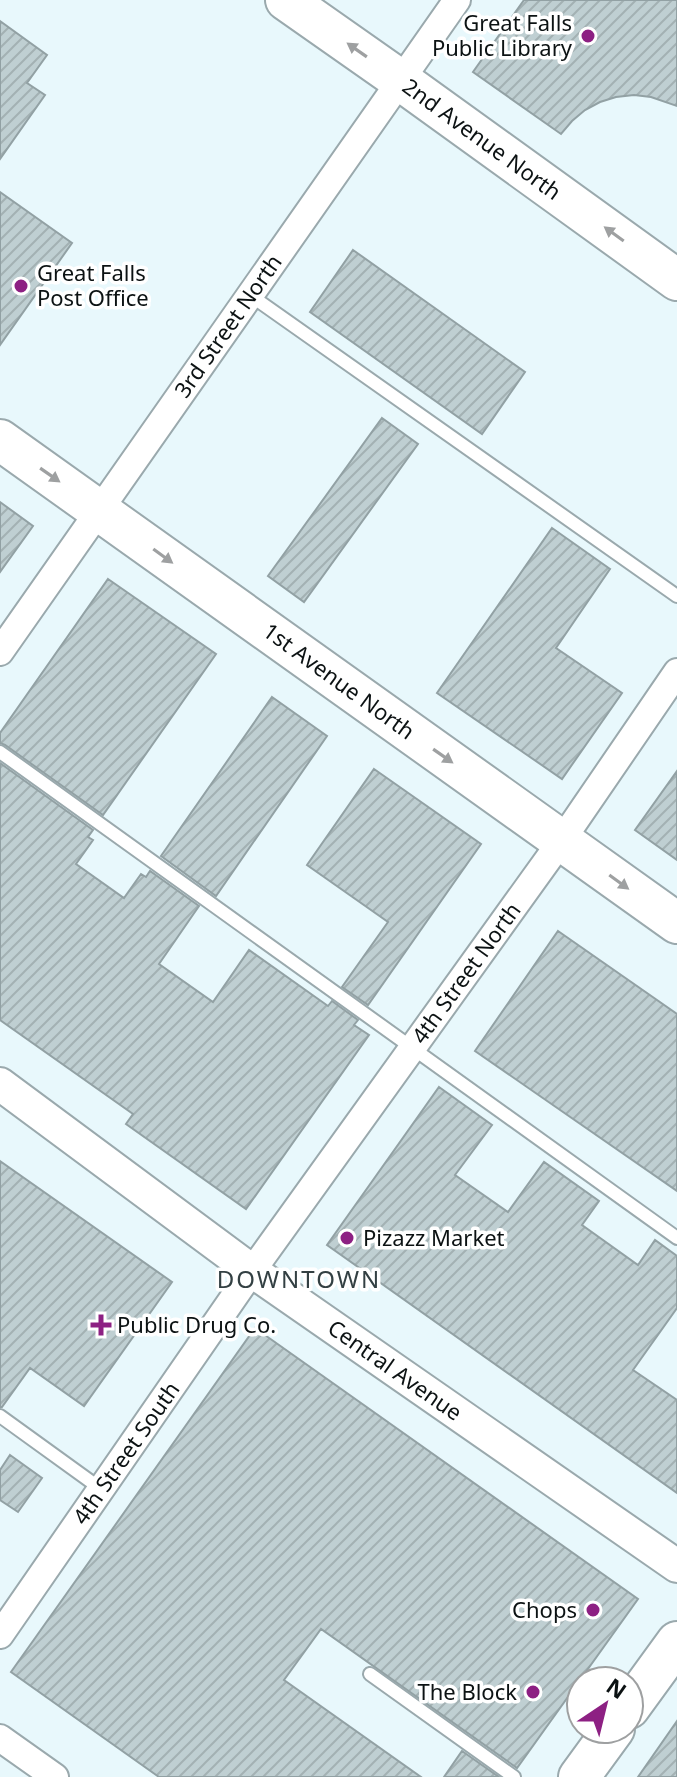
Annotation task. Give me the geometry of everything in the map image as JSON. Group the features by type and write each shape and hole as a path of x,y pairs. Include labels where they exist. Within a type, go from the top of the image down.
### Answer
{"main road":[{"name":"2nd Avenue North","path":"286,0 677,280"},
{"name":"1st Avenue North","path":"0,440 677,923"},
{"path":"645,1686 677,1642"},
{"path":"579,1777 602,1745"}],"street":[{"name":"3rd Street North","path":"0,652 457,0"},
{"name":"4th Street North","path":"252,1271 562,840 677,672"},
{"name":"Central Avenue","path":"0,1084 252,1271 677,1566"},
{"name":"4th Street South","path":"0,1635 252,1271"},
{"path":"0,1738 55,1777"}],"lane":[{"path":"250,295 677,596"},
{"path":"0,752 677,1238"},
{"path":"0,1416 101,1489"},
{"path":"370,1674 514,1777"}],"building":[{"name":"Great Falls Public Library","path":"524,0 677,0 677,106 651,97 616,97 585,110 561,134 473,72"},
{"path":"0,21 47,55 27,83 45,95 0,159"},
{"name":"Great Falls Post Office","path":"0,192 72,243 0,345"},
{"path":"353,250 525,372 482,434 310,312"},
{"path":"382,418 418,444 304,602 268,576"},
{"path":"0,502 33,526 0,572"},
{"path":"552,528 610,569 556,648 622,693 562,779 437,693"},
{"path":"108,579 216,654 103,815 0,743 0,733"},
{"path":"272,697 327,736 216,896 161,856"},
{"path":"0,763 93,830 88,837 93,840 76,864 124,898 141,874 146,877 150,871 199,906 159,964 213,1002 249,950 328,1006 332,1001 358,1020 354,1025 369,1035 246,1209 126,1124 133,1114 0,1020"},
{"path":"374,769 481,844 368,1005 342,987 388,922 307,865"},
{"path":"677,771 677,860 635,830"},
{"path":"558,931 677,1014 677,1191 475,1051"},
{"path":"439,1087 492,1125 455,1175 508,1212 544,1162 599,1201 582,1225 638,1265 655,1240 677,1256 677,1308 633,1370 677,1400 677,1493 327,1245"},
{"path":"0,1161 172,1282 84,1406 30,1368 0,1407"},
{"path":"255,1328 638,1599 591,1665 565,1665 565,1701 517,1768 321,1629 284,1680 421,1777 159,1777 11,1672"},
{"path":"10,1455 42,1478 18,1512 0,1500 0,1470"},
{"path":"677,1721 677,1777 638,1777"},
{"path":"462,1751 499,1777 444,1777"}],"place":[{"name":"Great Falls Public Library","path":"588,36"},
{"name":"Great Falls Post Office","path":"21,286"},
{"name":"Pizazz Market","path":"347,1238"},
{"name":"Public Drug Co.","path":"101,1325"},
{"name":"Chops","path":"593,1610"},
{"name":"The Block","path":"533,1692"}],"district":[{"name":"DOWNTOWN","path":"299,1280"}]}
